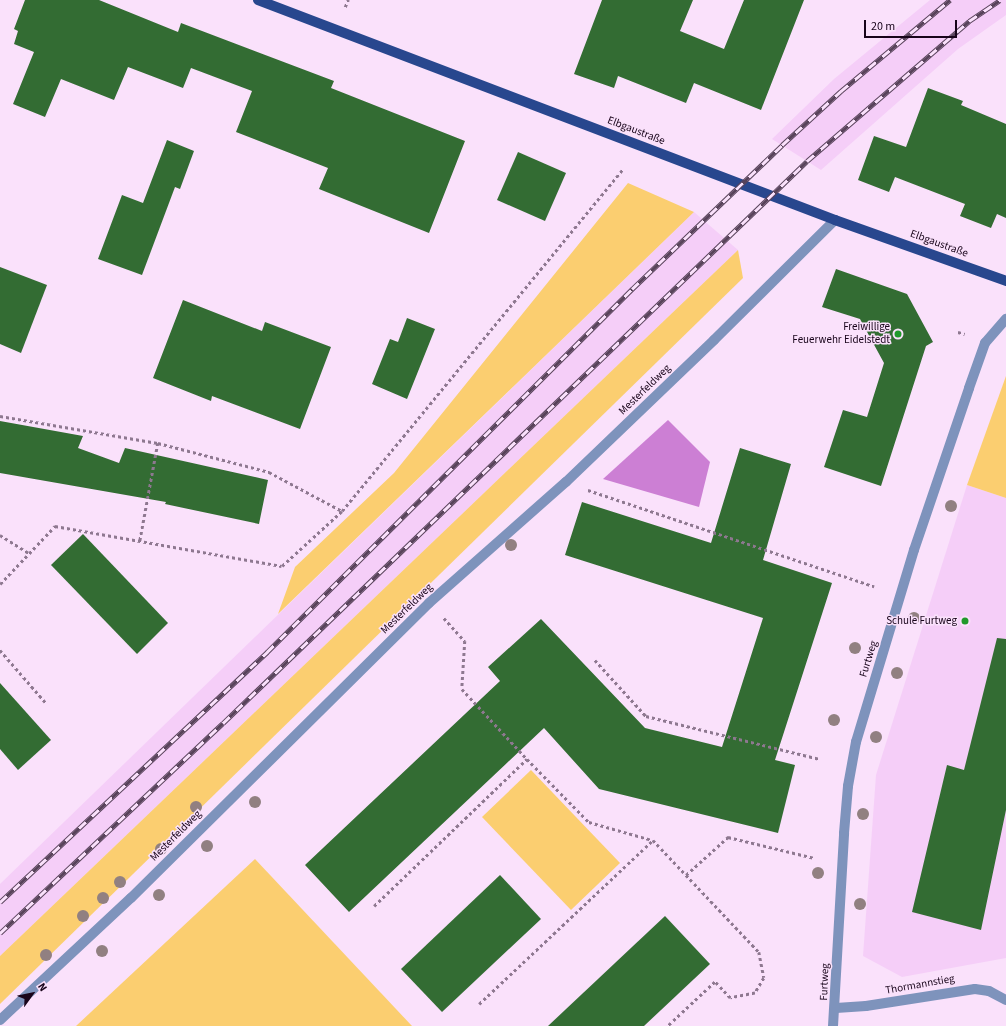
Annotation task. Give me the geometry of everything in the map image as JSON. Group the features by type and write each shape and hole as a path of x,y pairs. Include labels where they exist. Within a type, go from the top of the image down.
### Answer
{"main road":[{"name":"Elbgaustraße","path":"259,0 835,220 1006,280"}],"street":[{"name":"Mesterfeldweg","path":"0,1020 131,898 429,602 566,482 714,340 835,220"},
{"name":"Furtweg","path":"834,1026 844,833 848,786 856,742 914,550 985,343 1006,319"},
{"name":"Thormannstieg","path":"836,1008 866,1006 975,989 989,991 1006,1000"}],"path":[{"path":"345,7 348,0"},
{"path":"0,584 55,526 282,566 342,511 623,169"},
{"path":"0,416 158,443 269,472 342,511"},
{"path":"140,540 158,443"},
{"path":"566,482 874,586"},
{"path":"0,535 29,554"},
{"path":"429,602 464,641 462,689 527,759 588,822 653,840 759,952 764,978 755,993 730,998 715,982 668,1026"},
{"path":"0,650 46,703"},
{"path":"595,660 646,716 820,759"},
{"path":"374,906 527,759"},
{"path":"686,875 728,837 814,858"},
{"path":"478,1004 653,840"}],"shaded area":[{"path":"930,0 1006,0 1006,15 958,49 821,170 772,139 834,79"},
{"path":"628,183 694,212 278,614 295,567 394,473"},
{"path":"694,212 738,250 0,956 0,884"},
{"path":"738,250 743,278 0,1004 0,956"},
{"path":"1006,376 1006,498 967,485"},
{"path":"668,420 710,462 699,507 603,479"},
{"name":"Schule Furtweg","path":"967,485 1006,498 1006,958 902,977 863,956 876,775"},
{"path":"531,770 620,863 571,910 482,817"},
{"path":"255,859 412,1026 76,1026"}],"building":[{"path":"25,0 99,0 178,32 181,23 334,81 331,88 465,141 429,233 319,189 328,168 236,132 252,91 191,68 183,88 128,67 114,100 61,79 45,117 13,104 34,52 14,44 18,31 14,29"},
{"path":"602,0 693,0 680,31 724,49 744,0 804,0 761,110 694,83 686,103 618,76 614,88 574,74"},
{"path":"928,88 963,101 961,105 1006,124 1006,218 997,214 991,228 960,216 965,204 895,177 889,192 858,180 874,136 906,147"},
{"path":"167,140 194,151 180,189 175,187 142,275 98,259 122,195 143,203"},
{"path":"518,152 566,173 545,221 497,200"},
{"path":"0,267 47,285 21,353 0,344"},
{"name":"Freiwillige Feuerwehr Eidelstedt","path":"836,269 907,294 933,342 926,346 881,486 824,467 843,410 867,417 884,363 860,319 822,307"},
{"path":"183,300 262,331 265,322 331,347 300,429 212,396 211,401 153,378"},
{"path":"407,318 435,329 407,399 372,384 390,339 398,342"},
{"path":"0,421 83,436 78,448 119,463 125,448 268,480 259,524 165,504 166,502 0,473"},
{"path":"740,448 791,464 763,560 832,583 775,760 795,765 778,833 599,789 544,728 349,912 305,865 500,681 488,667 541,619 645,728 722,747 763,618 565,555 582,502 711,543"},
{"path":"83,534 168,623 137,654 51,565"},
{"path":"997,638 1006,639 1006,810 981,930 912,912 947,765 964,770"},
{"path":"0,683 51,740 18,770 0,749"},
{"path":"500,875 541,919 442,1012 401,969"},
{"path":"665,916 710,964 644,1026 548,1026"}],"railway":[{"path":"0,902 267,652 632,289 782,145 841,91 950,0"},
{"path":"0,933 223,723 807,161 969,21 1000,0"}],"place":[{"name":"Freiwillige Feuerwehr Eidelstedt","path":"898,334"},
{"name":"Schule Furtweg","path":"965,621"}]}
